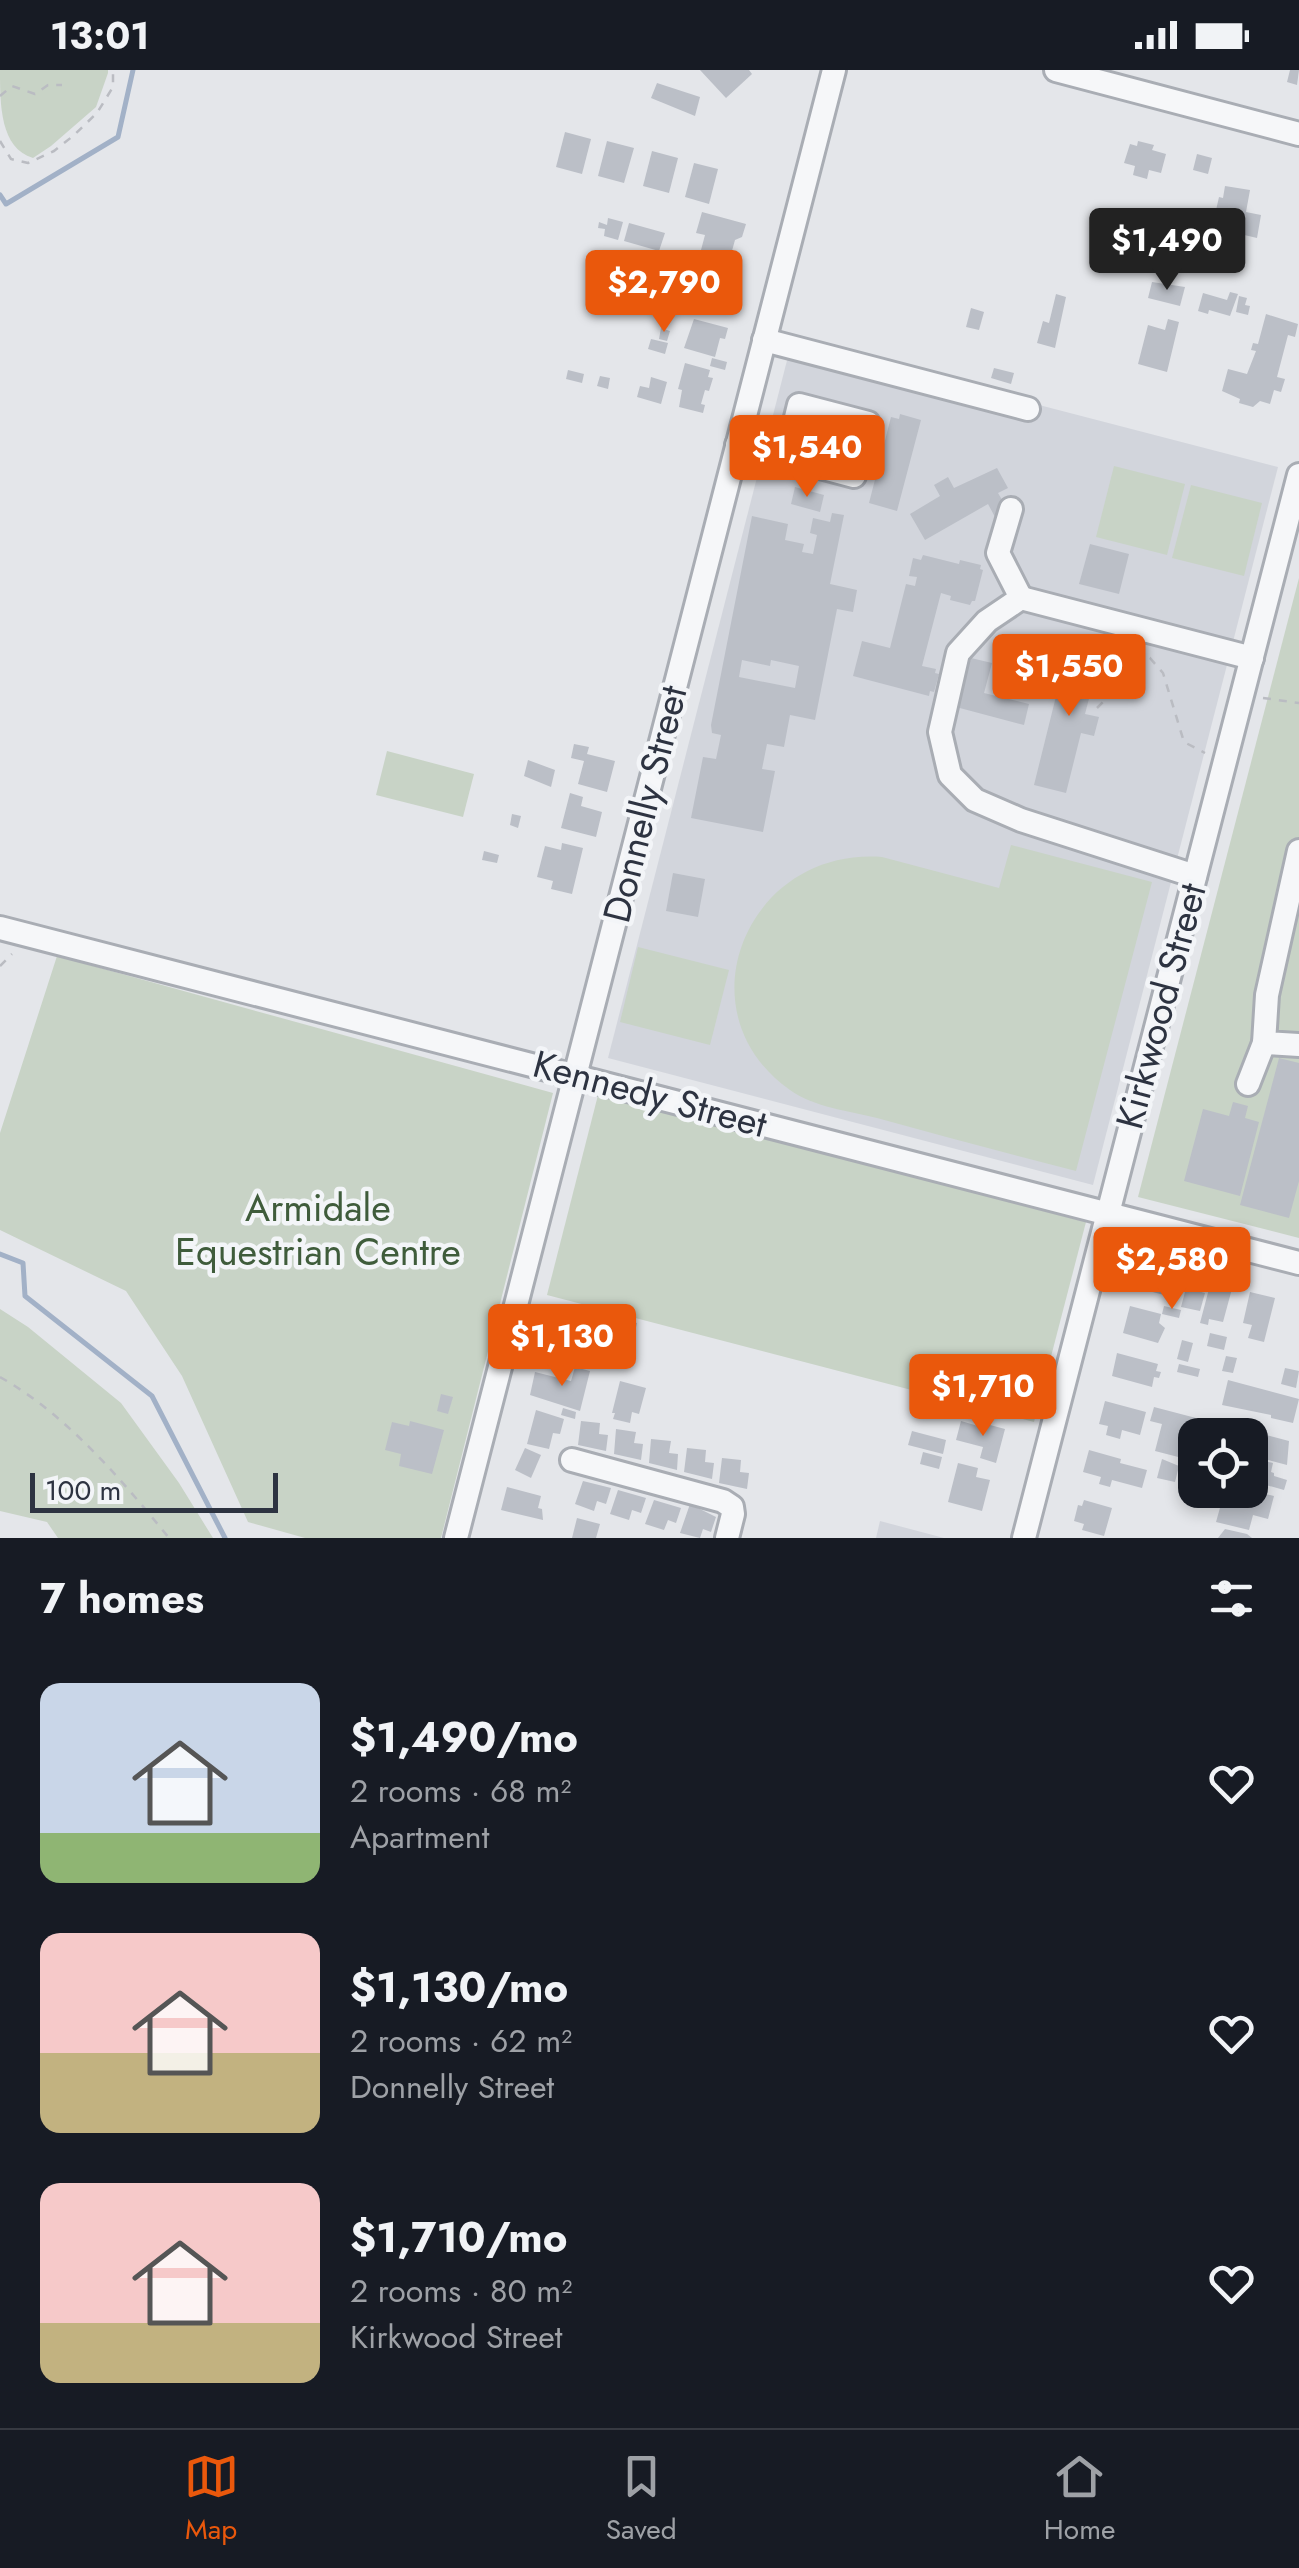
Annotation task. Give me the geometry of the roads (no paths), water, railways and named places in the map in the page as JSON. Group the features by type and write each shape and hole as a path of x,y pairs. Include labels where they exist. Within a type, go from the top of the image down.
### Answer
{"street":[{"name":"Donnelly Street","path":"456,1538 834,70"},
{"path":"1056,70 1299,134"},
{"path":"764,340 1028,409"},
{"path":"737,445 786,458"},
{"name":"Kirkwood Street","path":"1024,1538 1299,474"},
{"path":"1011,509 998,553 1021,598"},
{"path":"1195,876 1020,820 976,800 950,775 940,732 958,654 986,621 1021,598 1252,658"},
{"path":"1248,1084 1264,1043 1268,995 1299,851"},
{"name":"Kennedy Street","path":"0,928 1299,1263"},
{"path":"1264,1043 1299,1045"},
{"path":"572,1460 723,1502 732,1507 733,1514 727,1538"}],"waterway":[{"path":"0,195 6,204 118,137 133,70"},
{"path":"0,1254 23,1263 25,1296 152,1396 225,1538"}],"park label":[{"name":"Armidale Equestrian Centre","path":"318,1230"}]}
